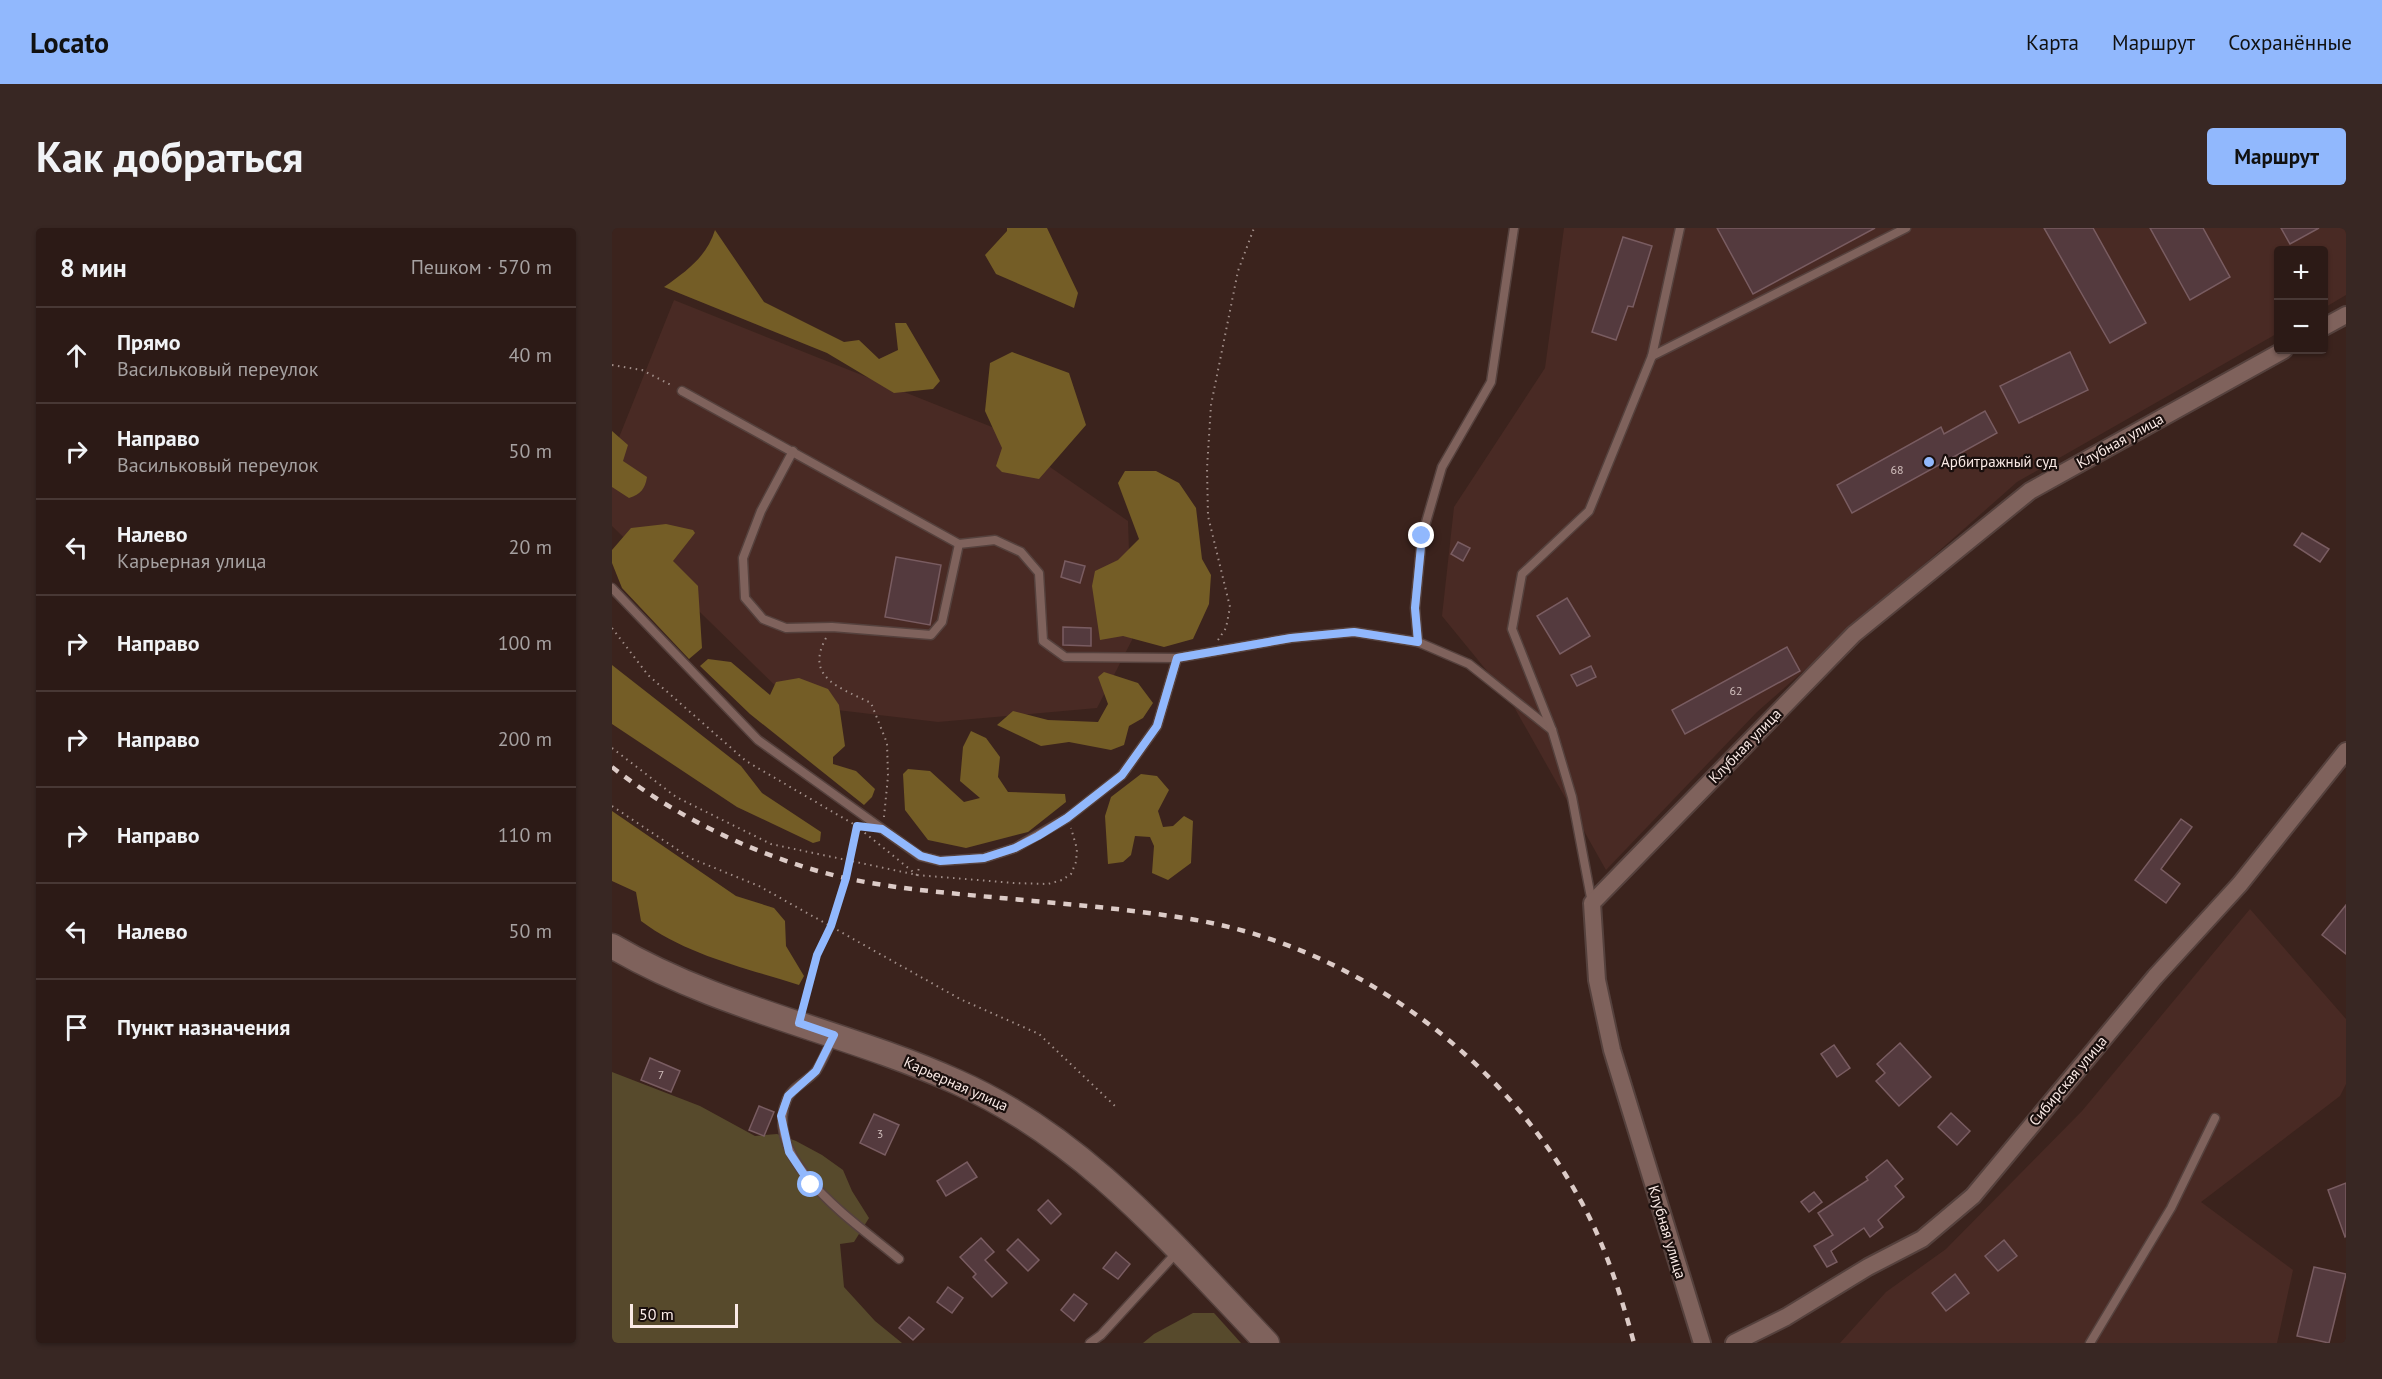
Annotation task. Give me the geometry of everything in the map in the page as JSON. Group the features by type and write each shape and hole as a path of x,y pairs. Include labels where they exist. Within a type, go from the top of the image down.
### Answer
{"main road":[{"name":"Карьерная улица","path":"612,946 687,985 834,1035 958,1082 1017,1112 1081,1157 1120,1192 1267,1343"}],"street":[{"path":"2328,325 2346,315"},
{"name":"Клубная улица","path":"1702,1343 1612,1050 1597,980 1592,903 1854,634 2030,491 2277,354"},
{"name":"Сибирская улица","path":"1734,1343 1786,1317 1868,1267 1922,1239 1973,1196 2155,977 2240,884 2346,751"}],"lane":[{"path":"1418,642 1415,608 1422,536 1442,467 1491,382 1514,228"},
{"path":"1592,903 1572,797 1552,730 1512,629 1522,574 1589,512 1652,356 1680,228"},
{"path":"1652,356 1906,228"},
{"path":"682,391 959,544 995,540 1021,552 1040,573 1043,641 1065,657 1177,658 1291,638 1354,632 1418,642 1469,664 1552,730"},
{"path":"793,451 761,512 743,558 745,598 763,619 786,628 832,627 931,635 942,622 959,544"},
{"path":"612,588 758,740 921,856 940,861 984,858 1015,848 1067,818 1122,775 1157,726 1177,658"},
{"path":"834,1035 816,1071 788,1096 781,1116 789,1152 811,1185 899,1259"},
{"path":"2090,1343 2171,1209 2215,1118"},
{"path":"1090,1343 1109,1327 1179,1251"}],"path":[{"path":"1210,652 1226,628 1230,607 1208,516 1206,468 1210,405 1238,271 1254,228"},
{"path":"612,365 619,364 642,370 682,391"},
{"path":"832,627 818,652 819,668 830,682 871,703 887,743 888,776 882,829 857,826"},
{"path":"612,628 648,675 746,761 857,826 917,875"},
{"path":"612,748 676,796 771,844 917,875 1013,883 1048,884 1062,880 1071,874 1076,862 1075,837 1067,818"},
{"path":"612,806 690,858 759,886 960,999 1039,1034 1115,1106"},
{"path":"799,1023 817,955 831,926 857,826"}],"shaded area":[{"path":"1007,228 1047,228 1078,293 1074,308 996,274 985,255 1007,231"},
{"path":"1564,228 2346,228 2346,295 2328,306 2328,246 2274,246 2274,335 2017,482 1757,712 1606,870 1509,698 1442,616 1454,507 1545,368"},
{"path":"715,230 764,302 844,342 859,340 879,359 898,350 895,323 906,323 940,381 933,389 894,393 827,353 664,287 688,269 701,255 707,248"},
{"path":"674,300 992,427 1128,521 1132,640 1097,708 938,722 795,705 612,526 612,455"},
{"path":"1012,352 1069,373 1086,425 1039,479 1002,472 996,466 1002,448 985,411 990,363"},
{"path":"612,431 628,445 623,461 647,477 642,490 629,498 612,487"},
{"path":"1125,471 1156,471 1179,483 1196,508 1202,559 1211,575 1209,604 1193,639 1164,647 1123,636 1100,640 1092,586 1095,571 1118,560 1139,539 1118,483"},
{"path":"666,524 693,530 695,533 673,561 698,586 702,648 689,659 622,588 612,563 612,550 631,528"},
{"path":"708,659 731,662 770,695 776,682 799,678 828,689 839,705 845,746 833,757 833,764 856,771 875,789 872,797 864,805 750,714 700,666"},
{"path":"612,665 741,766 762,793 821,832 820,841 813,843 737,807 612,724"},
{"path":"1104,672 1138,683 1153,703 1143,718 1129,726 1124,745 1111,750 1069,742 1041,746 997,725 1013,711 1048,720 1098,722 1108,704 1098,677"},
{"path":"971,731 986,738 1000,757 998,777 1008,792 1065,794 1066,802 1028,832 966,848 928,840 905,810 903,774 908,769 930,771 964,802 980,798 960,781 963,747"},
{"path":"1141,774 1157,776 1169,790 1158,811 1163,827 1173,826 1184,816 1193,821 1191,863 1168,880 1152,873 1154,846 1150,837 1135,836 1131,855 1123,862 1108,864 1105,816 1111,797"},
{"path":"612,811 736,896 774,908 785,921 786,946 804,976 799,985 697,952 677,943 641,921 636,892 612,881"},
{"path":"2250,909 2346,1019 2346,1084 2340,1096 2201,1202 2293,1270 2277,1343 1840,1343 1886,1292 1946,1249 2082,1111"},
{"path":"612,1072 700,1106 755,1136 777,1134 796,1141 843,1170 852,1191 869,1218 854,1242 840,1244 844,1287 875,1321 902,1343 612,1343"},
{"path":"1193,1313 1214,1313 1241,1343 1143,1343 1154,1334"}],"building":[{"path":"1717,228 1875,228 1753,294"},
{"path":"2044,228 2093,228 2146,323 2110,343"},
{"path":"2150,228 2203,228 2230,277 2190,300"},
{"path":"2281,228 2319,228 2290,244"},
{"path":"1623,237 1652,246 1633,307 1628,306 1616,340 1592,332"},
{"path":"2070,352 2088,390 2019,423 2000,386"},
{"path":"1985,411 1997,433 1852,513 1837,485 1941,427 1944,434"},
{"path":"2302,533 2329,549 2320,562 2294,545"},
{"path":"1458,542 1470,548 1463,561 1451,554"},
{"path":"896,557 941,565 930,625 885,617"},
{"path":"1065,561 1085,566 1080,583 1061,577"},
{"path":"1567,598 1590,636 1560,654 1537,616"},
{"path":"1063,627 1091,628 1091,646 1063,645"},
{"path":"1787,647 1800,671 1685,734 1672,710"},
{"path":"1591,666 1596,677 1577,686 1571,675"},
{"path":"2181,819 2192,827 2161,869 2180,884 2166,903 2135,880"},
{"path":"2346,905 2346,954 2322,935"},
{"path":"1900,1043 1931,1077 1899,1106 1876,1081 1885,1073 1877,1064"},
{"path":"1834,1045 1850,1068 1837,1077 1821,1054"},
{"path":"650,1058 680,1071 671,1092 641,1080"},
{"path":"759,1106 774,1112 764,1136 749,1130"},
{"path":"1951,1113 1970,1131 1957,1145 1938,1127"},
{"path":"874,1114 899,1125 885,1155 860,1143"},
{"path":"1887,1160 1903,1179 1895,1186 1904,1197 1878,1220 1883,1227 1870,1237 1864,1228 1831,1251 1837,1262 1827,1267 1814,1246 1833,1235 1818,1213 1868,1180 1866,1177"},
{"path":"967,1162 977,1177 946,1196 937,1181"},
{"path":"2346,1183 2346,1236 2345,1237 2328,1190"},
{"path":"1814,1192 1822,1202 1809,1212 1801,1202"},
{"path":"1048,1200 1061,1214 1051,1224 1038,1210"},
{"path":"981,1238 994,1252 985,1260 1007,1283 992,1297 973,1277 976,1274 960,1257"},
{"path":"1018,1239 1039,1260 1028,1271 1007,1250"},
{"path":"2004,1240 2017,1256 1998,1271 1985,1256"},
{"path":"1116,1252 1130,1264 1118,1279 1103,1268"},
{"path":"2314,1267 2346,1274 2329,1343 2297,1336"},
{"path":"1955,1274 1969,1293 1946,1311 1932,1293"},
{"path":"948,1287 963,1298 952,1313 937,1302"},
{"path":"1074,1294 1087,1304 1074,1321 1061,1310"},
{"path":"909,1317 924,1329 913,1340 899,1328"}],"railway":[{"path":"612,767 665,804 722,835 814,870 864,882 903,888 1123,910 1196,920 1255,934 1312,955 1366,982 1417,1016 1465,1054 1508,1097 1546,1145 1578,1196 1596,1231 1617,1286 1634,1343"}],"place":[{"name":"Арбитражный суд","path":"1929,462"}],"route":[{"path":"811,1185 789,1152 781,1116 788,1096 816,1071 834,1035 799,1023 817,955 831,926 846,878 857,826 882,829 921,856 940,861 984,858 1015,848 1067,818 1122,775 1157,726 1177,658 1291,638 1354,632 1418,642 1415,608 1422,536"}]}
